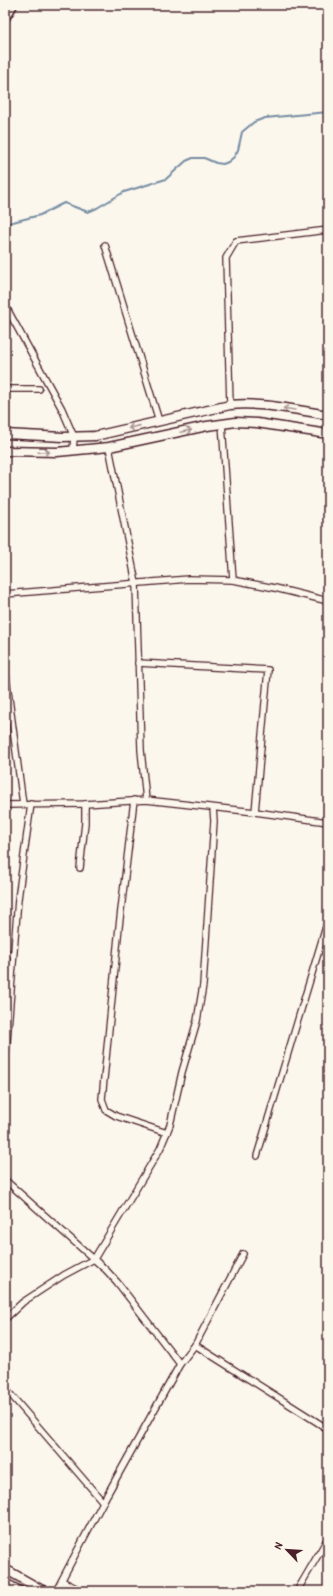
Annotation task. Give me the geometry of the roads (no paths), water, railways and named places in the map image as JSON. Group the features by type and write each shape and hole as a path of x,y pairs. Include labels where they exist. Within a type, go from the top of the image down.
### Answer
{"main road":[{"path":"5,18 13,5"},
{"path":"5,434 74,437 95,436 230,405 261,405 328,415"},
{"path":"5,452 73,451 109,447 236,422 257,423 328,434"},
{"path":"5,1569 44,1591"},
{"path":"5,1582 20,1591"}],"street":[{"path":"230,405 226,258 236,241 328,230"},
{"path":"105,245 159,421"},
{"path":"5,305 62,409 74,437 73,451"},
{"path":"5,389 39,389"},
{"path":"222,424 233,580"},
{"path":"109,447 136,583 141,750 146,800"},
{"path":"5,594 190,579 233,580 276,588 328,601"},
{"path":"138,663 268,670 255,812"},
{"path":"5,668 23,804"},
{"path":"134,800 119,927 102,1100 106,1110 116,1116 167,1133"},
{"path":"5,805 85,804 146,800 328,822"},
{"path":"5,1068 18,899 31,804"},
{"path":"80,868 85,823 85,804"},
{"path":"5,1319 23,1302 64,1275 94,1259 160,1149 167,1133 197,1021 203,985 213,808"},
{"path":"257,1156 328,920"},
{"path":"5,953 14,954"},
{"path":"5,1180 94,1259 117,1282 180,1364"},
{"path":"56,1591 103,1502 180,1364 196,1345 243,1254"},
{"path":"196,1345 328,1429"},
{"path":"5,1388 103,1502"},
{"path":"297,1591 328,1538"},
{"path":"62,1581 82,1591"}],"waterway":[{"path":"5,224 40,215 64,203 88,212 124,192 166,179 186,161 193,158 204,158 223,164 228,162 234,157 238,150 242,132 254,122 265,118 328,112"}]}
